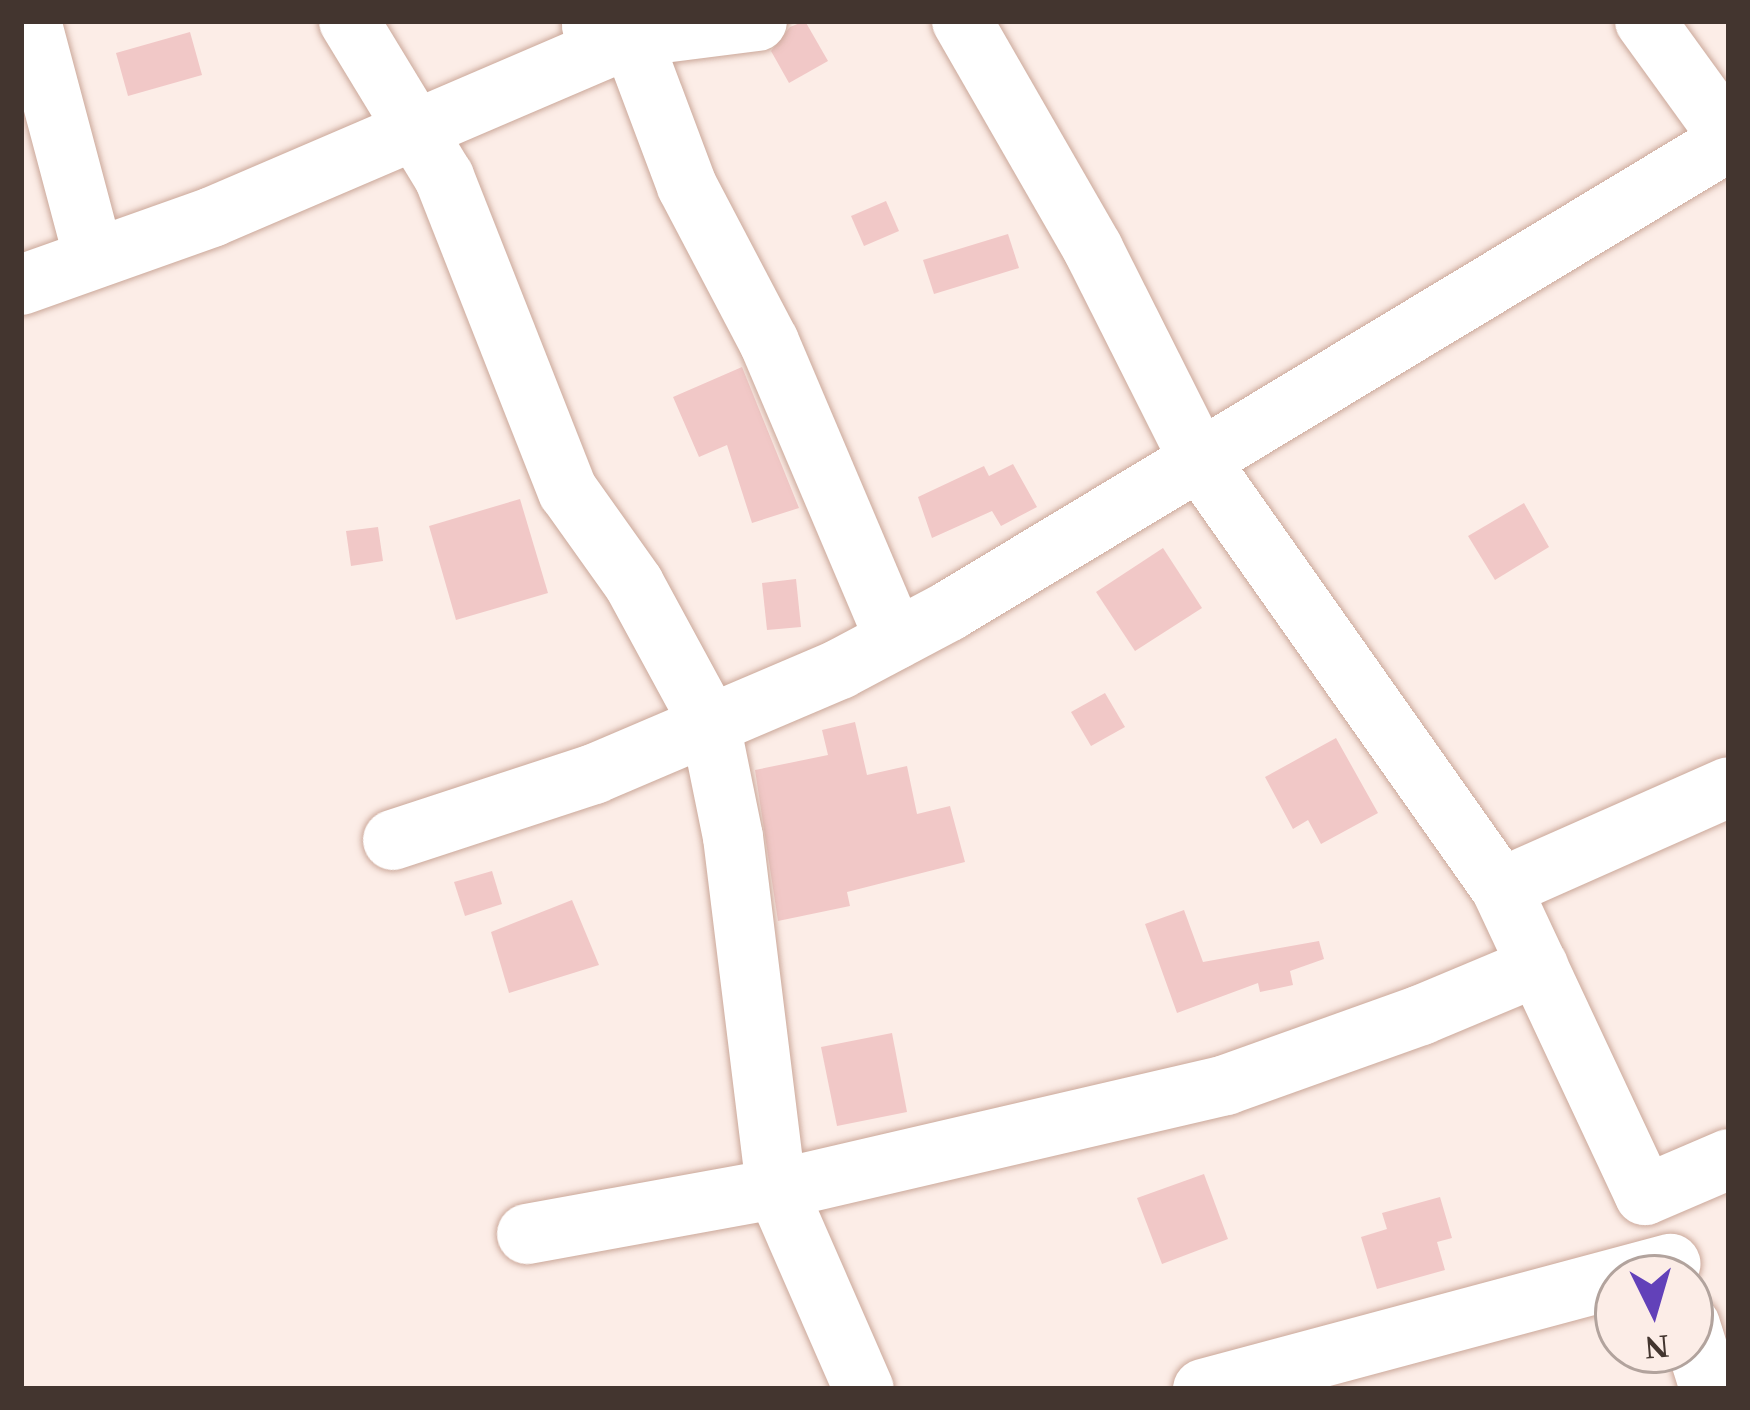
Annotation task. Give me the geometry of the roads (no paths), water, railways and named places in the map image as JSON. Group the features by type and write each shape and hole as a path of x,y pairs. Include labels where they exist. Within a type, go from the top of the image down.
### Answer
{"street":[{"path":"31,21 94,259"},
{"path":"349,21 444,177 568,491 634,584 710,724 733,837 776,1188 863,1389"},
{"path":"573,21 631,37"},
{"path":"21,285 212,217 631,37 757,21"},
{"path":"962,21 1093,249 1198,460 1501,888 1645,1195 1667,1254"},
{"path":"393,840 594,774 895,639 1729,139 1645,21"},
{"path":"631,37 686,186 769,342 895,639"},
{"path":"1501,888 1729,787"},
{"path":"527,1234 776,1188 1226,1084 1421,1015 1538,966"},
{"path":"1645,1195 1729,1159"},
{"path":"1203,1389 1594,1291"}]}
